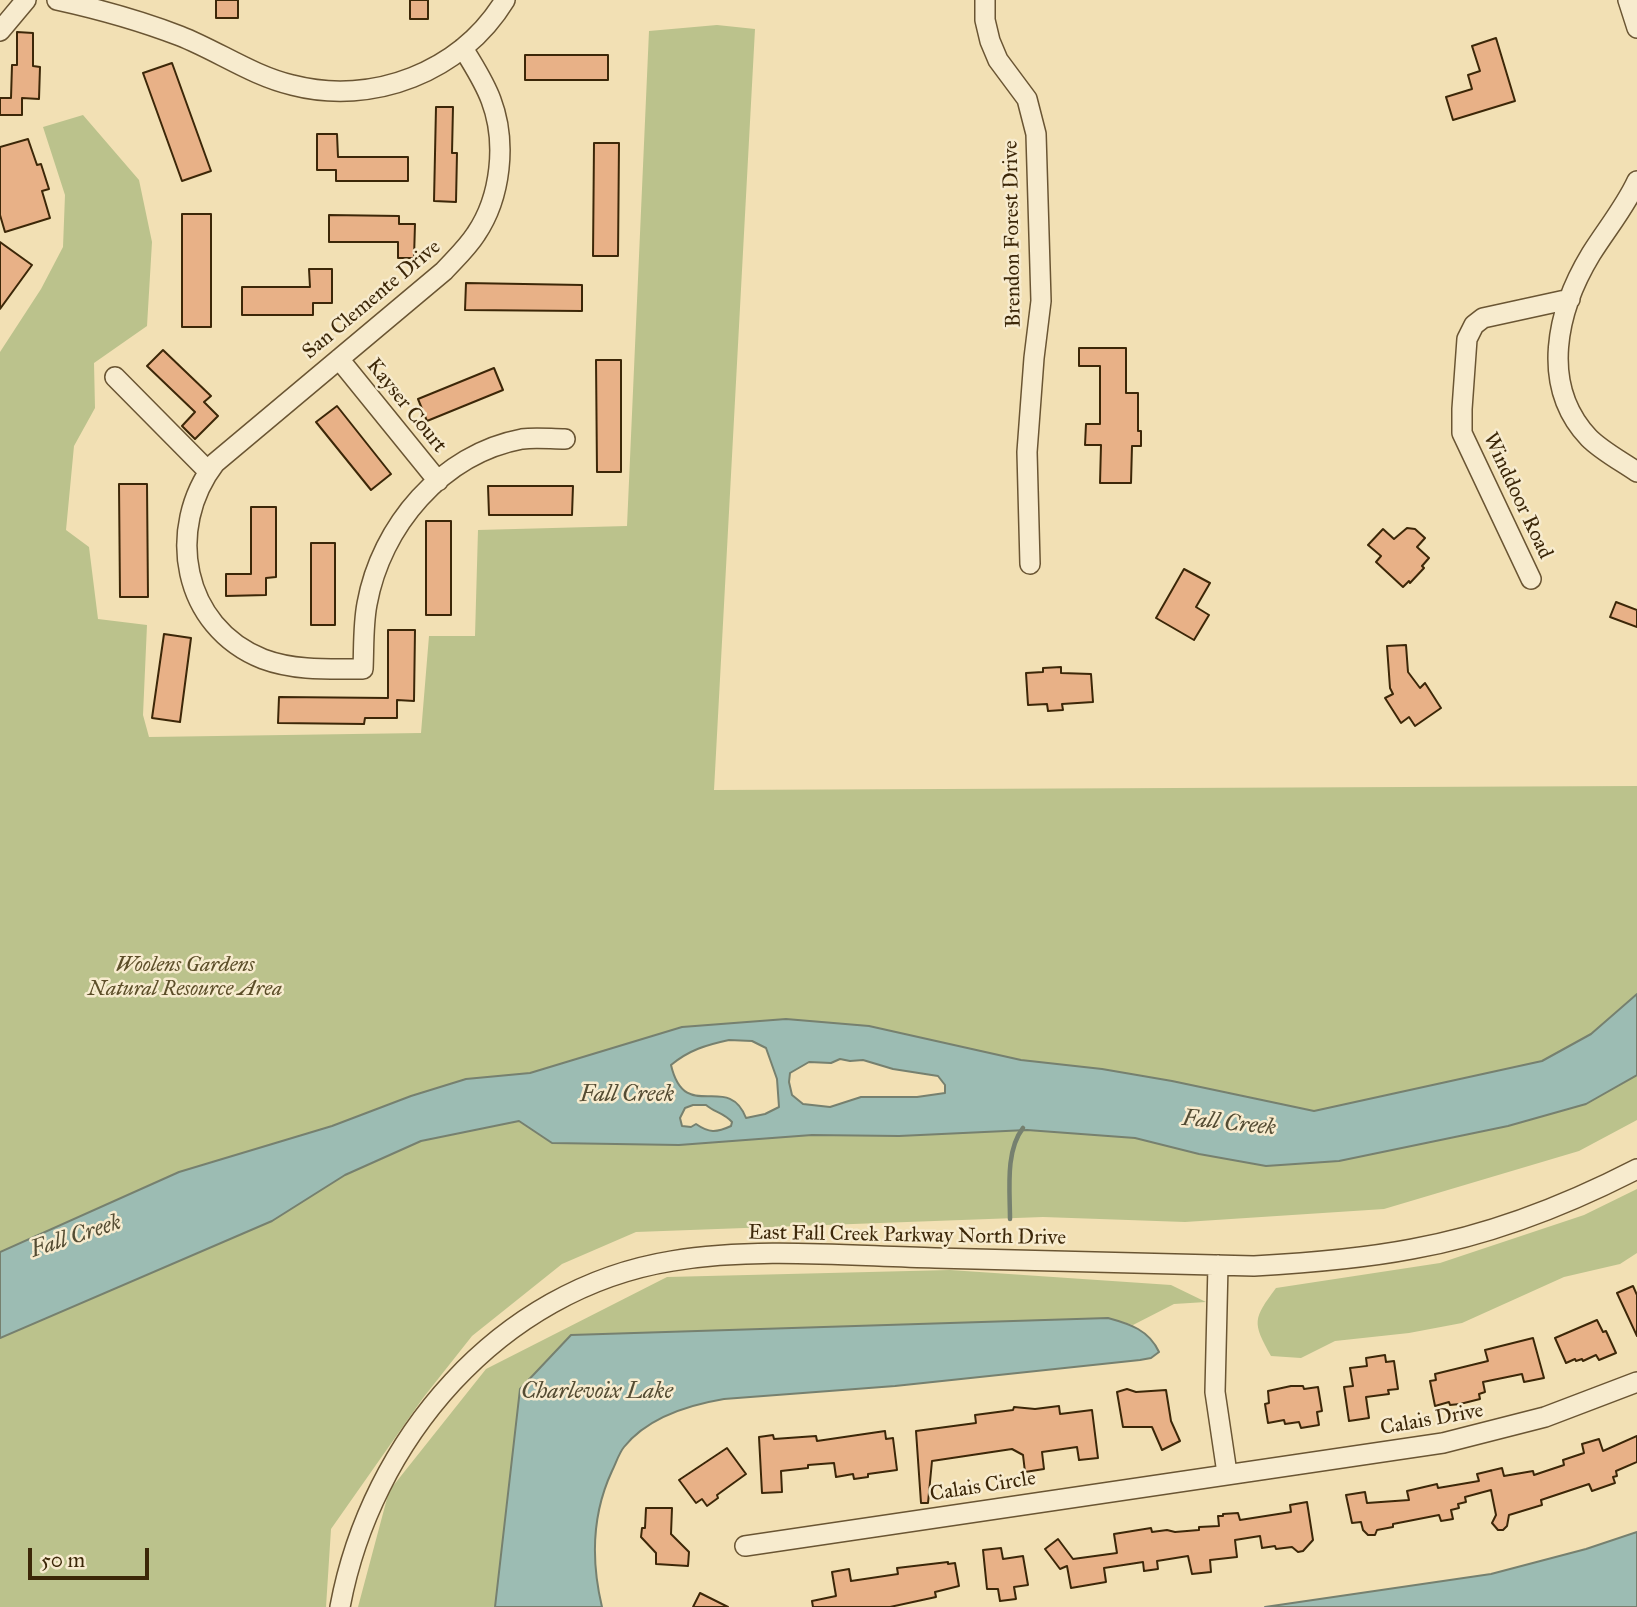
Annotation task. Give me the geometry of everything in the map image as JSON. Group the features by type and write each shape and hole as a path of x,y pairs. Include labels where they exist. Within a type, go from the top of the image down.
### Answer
{"street":[{"path":"0,31 26,0"},
{"path":"57,0 159,28 208,48 262,75 319,91 363,91 398,83 426,72 463,48 480,33 505,0"},
{"name":"Brendon Forest Drive","path":"985,0 989,41 998,60 1027,99 1036,134 1041,301 1027,452 1030,564"},
{"path":"1628,0 1637,28"},
{"name":"San Clemente Drive","path":"438,481 401,520 377,567 366,610 363,669 310,668 273,663 240,646 204,609 192,582 186,553 191,509 198,488 208,471 225,452 455,260 478,231 488,210 498,174 500,151 497,121 485,86 463,48"},
{"path":"1637,181 1586,264 1562,323 1557,355 1559,377 1571,413 1589,437 1637,472"},
{"name":"Winddoor Road","path":"1531,579 1464,439 1462,409 1467,339 1474,325 1483,318 1570,299"},
{"name":"Kayser Court","path":"339,359 438,481"},
{"path":"115,377 208,471"},
{"path":"438,481 469,459 489,449 526,439 565,439"},
{"name":"East Fall Creek Parkway North Drive","path":"340,1607 354,1548 369,1507 404,1442 435,1400 461,1372 506,1334 556,1301 633,1270 671,1261 756,1254 1254,1266 1315,1263 1426,1247 1519,1220 1594,1190 1637,1168"},
{"path":"1218,1265 1215,1392 1227,1473"},
{"name":"Calais Drive","path":"1227,1473 1426,1446 1478,1436 1556,1413 1637,1382"},
{"name":"Calais Circle","path":"745,1546 1227,1473"}],"green space":[{"name":"Woolens Gardens Natural Resource Area","path":"717,25 755,29 714,790 1637,786 1637,994 1591,1034 1542,1061 1314,1111 1172,1081 1101,1069 1021,1060 869,1026 786,1019 682,1027 530,1073 466,1079 411,1096 332,1126 179,1172 0,1252 0,352 41,289 63,247 65,195 43,127 83,115 139,180 152,242 147,326 94,363 95,408 74,446 66,530 89,547 98,619 147,625 143,715 149,737 421,733 429,636 475,636 478,530 627,526 649,31"},
{"path":"1637,1075 1637,1120 1579,1151 1384,1209 1185,1222 1043,1217 636,1232 562,1264 472,1336 423,1398 331,1529 326,1607 0,1607 0,1338 272,1221 345,1175 421,1141 519,1121 552,1143 679,1145 812,1135 899,1136 1027,1130 1135,1138 1199,1154 1266,1166 1339,1161 1508,1126 1586,1104"},
{"path":"1637,1189 1637,1253 1620,1264 1564,1277 1462,1323 1409,1333 1335,1341 1301,1358 1271,1356 1258,1328 1259,1314 1276,1288 1440,1263 1584,1215"},
{"path":"950,1270 1171,1285 1206,1302 1174,1304 1133,1325 1108,1318 572,1335 504,1541 495,1607 358,1607 389,1491 486,1369 667,1277"}],"water":[{"name":"Fall Creek","path":"1637,994 1637,1075 1586,1104 1508,1126 1339,1161 1266,1166 1199,1154 1135,1138 1027,1130 899,1136 812,1135 679,1145 552,1143 519,1121 421,1141 345,1175 272,1221 0,1338 0,1252 179,1172 332,1126 411,1096 466,1079 530,1073 682,1027 786,1019 869,1026 1021,1060 1102,1069 1172,1081 1314,1111 1542,1061 1591,1034","holes":["729,1040 752,1041 766,1048 777,1079 779,1107 765,1114 746,1118 738,1105 729,1098 696,1096 686,1092 678,1083 671,1065 684,1055","840,1059 863,1060 893,1069 938,1076 945,1085 945,1093 917,1097 861,1097 830,1107 803,1104 792,1095 790,1073 809,1062 831,1063","706,1105 729,1119 731,1126 713,1131 696,1124 691,1127 682,1126 680,1118 685,1108"]},
{"name":"Charlevoix Lake","path":"1108,1318 1144,1333 1159,1352 1151,1358 1140,1360 895,1386 724,1399 697,1405 657,1420 624,1447 600,1504 595,1555 602,1607 495,1607 520,1389 571,1335"},
{"path":"1637,1532 1637,1607 1265,1607 1491,1574 1586,1549"}],"building":[{"path":"216,0 238,0 238,18 216,18"},
{"path":"410,0 428,0 428,19 410,19"},
{"path":"17,32 33,33 33,66 40,67 39,99 22,98 22,115 0,115 0,98 11,98 12,65 17,65"},
{"path":"1496,38 1515,101 1453,120 1446,97 1472,89 1468,75 1480,71 1472,46"},
{"path":"525,55 608,55 608,80 525,80"},
{"path":"172,63 211,171 182,181 143,73"},
{"path":"436,107 453,107 452,153 457,153 456,202 434,201"},
{"path":"317,134 337,134 338,157 408,157 408,181 336,181 336,170 317,170"},
{"path":"28,139 37,165 41,164 49,189 42,191 50,218 5,232 0,215 0,147"},
{"path":"594,143 619,143 618,256 593,256"},
{"path":"182,214 211,214 211,327 182,327"},
{"path":"329,215 399,216 399,224 415,224 414,258 398,258 398,242 329,242"},
{"path":"0,242 32,265 0,309"},
{"path":"309,269 332,269 332,303 313,303 313,315 242,315 242,287 310,287"},
{"path":"466,283 582,285 582,311 465,310"},
{"path":"1079,348 1126,348 1126,393 1138,393 1138,431 1141,431 1141,446 1132,446 1131,483 1100,483 1101,445 1085,445 1086,424 1100,424 1100,366 1079,366"},
{"path":"163,350 211,396 204,402 218,416 195,439 182,426 195,412 147,366"},
{"path":"596,360 621,360 621,472 597,472"},
{"path":"494,368 503,390 427,421 418,399"},
{"path":"337,406 391,474 371,490 316,422"},
{"path":"119,484 147,484 148,597 120,597"},
{"path":"488,486 573,486 572,515 489,515"},
{"path":"251,507 276,507 276,577 266,578 266,595 226,596 226,574 251,574"},
{"path":"426,521 451,521 451,615 426,615"},
{"path":"1407,528 1415,529 1425,538 1417,547 1429,558 1422,566 1424,568 1403,587 1376,562 1381,556 1368,545 1383,529 1394,539"},
{"path":"311,543 335,543 335,625 311,625"},
{"path":"1184,569 1210,583 1196,607 1209,615 1194,640 1156,618"},
{"path":"1616,602 1637,610 1637,627 1610,617"},
{"path":"388,630 415,630 414,701 397,700 397,718 365,718 364,724 278,723 279,697 388,698"},
{"path":"164,634 191,638 180,722 152,718"},
{"path":"1406,645 1408,672 1420,688 1425,683 1441,708 1415,726 1409,717 1401,723 1385,698 1393,694 1390,688 1387,646"},
{"path":"1061,667 1061,673 1091,674 1093,702 1062,704 1063,710 1048,711 1047,704 1028,705 1026,673"},
{"path":"1633,1286 1637,1295 1637,1336 1617,1293"},
{"path":"1597,1320 1603,1332 1606,1331 1616,1353 1599,1360 1596,1355 1583,1361 1575,1359 1566,1363 1555,1338"},
{"path":"1533,1338 1544,1378 1524,1382 1522,1374 1483,1382 1485,1392 1479,1394 1480,1399 1435,1406 1430,1381 1436,1380 1435,1374 1488,1361 1485,1350"},
{"path":"1385,1355 1386,1362 1394,1361 1398,1389 1388,1390 1389,1394 1366,1397 1369,1418 1349,1421 1344,1387 1353,1386 1350,1368 1367,1366 1366,1358"},
{"path":"1303,1386 1304,1389 1318,1387 1322,1411 1317,1412 1319,1425 1301,1428 1299,1422 1285,1424 1284,1420 1268,1423 1265,1404 1269,1403 1268,1391"},
{"path":"1127,1389 1136,1392 1166,1390 1171,1421 1180,1441 1162,1450 1152,1427 1123,1427 1117,1392"},
{"path":"1059,1406 1060,1414 1092,1410 1098,1458 1079,1460 1077,1447 1042,1452 1044,1469 1025,1472 1023,1455 1012,1449 932,1461 928,1503 921,1503 916,1431 976,1423 975,1415 1013,1410 1014,1407 1035,1409"},
{"path":"885,1431 886,1439 893,1438 897,1470 854,1479 853,1474 836,1477 834,1463 808,1465 808,1468 781,1471 782,1492 762,1493 759,1437 773,1435 774,1439 816,1436 817,1441"},
{"path":"1637,1436 1637,1462 1616,1471 1617,1476 1613,1477 1615,1483 1592,1491 1589,1484 1541,1500 1542,1505 1509,1515 1507,1526 1503,1530 1498,1530 1492,1523 1496,1515 1491,1490 1465,1497 1466,1502 1451,1510 1453,1519 1441,1521 1439,1515 1393,1524 1393,1527 1377,1530 1375,1535 1368,1535 1361,1522 1352,1523 1346,1495 1365,1492 1367,1503 1409,1500 1407,1491 1437,1484 1438,1488 1479,1481 1477,1474 1502,1468 1504,1476 1533,1471 1534,1475 1564,1465 1563,1460 1584,1453 1582,1444 1599,1439 1603,1451"},
{"path":"727,1448 746,1474 717,1495 718,1498 707,1506 702,1499 696,1503 679,1480"},
{"path":"1307,1502 1313,1540 1303,1551 1298,1552 1292,1547 1262,1548 1260,1536 1235,1540 1237,1557 1210,1560 1211,1572 1192,1574 1188,1556 1157,1561 1158,1569 1144,1571 1143,1562 1104,1568 1106,1582 1071,1588 1067,1566 1060,1569 1045,1549 1058,1539 1073,1559 1117,1553 1114,1534 1151,1528 1152,1532 1199,1530 1199,1527 1219,1526 1218,1516 1223,1514 1238,1513 1240,1520 1291,1512 1290,1505"},
{"path":"646,1508 672,1508 671,1534 689,1552 688,1566 656,1564 656,1553 641,1537 642,1528 645,1528"},
{"path":"1001,1548 1003,1559 1023,1556 1028,1585 1014,1587 1016,1599 1000,1601 998,1589 987,1589 983,1550"},
{"path":"955,1563 959,1586 935,1592 936,1597 890,1607 813,1607 812,1601 836,1596 832,1572 849,1569 851,1581 898,1574 897,1568"},
{"path":"700,1593 728,1607 693,1607"}],"waterway":[{"path":"1010,1219 1011,1160 1017,1137 1023,1128"}]}
